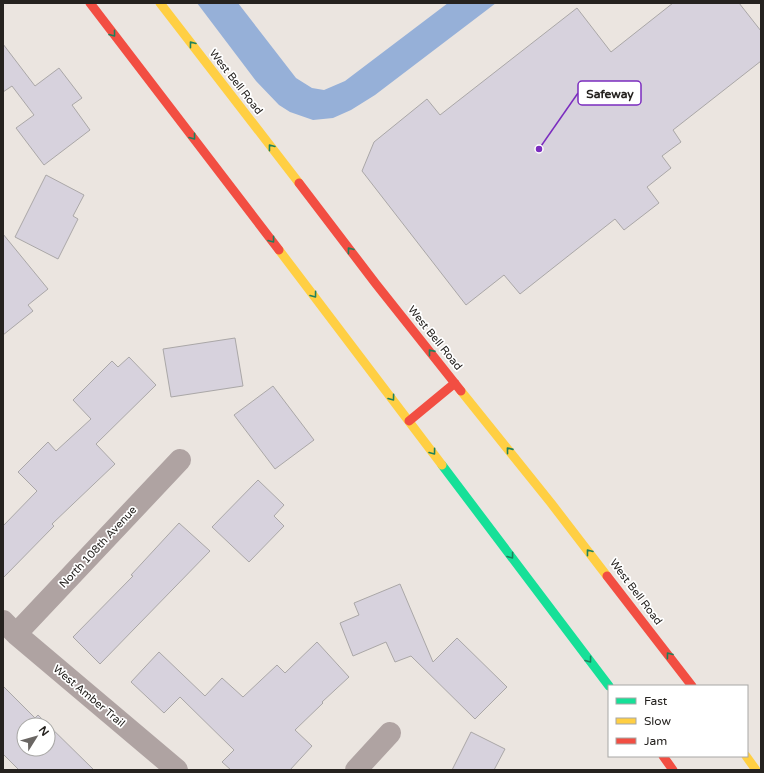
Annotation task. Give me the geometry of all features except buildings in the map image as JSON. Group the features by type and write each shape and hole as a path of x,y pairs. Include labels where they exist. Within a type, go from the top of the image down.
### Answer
{"main road":[{"path":"90,3 608,685"},
{"name":"West Bell Road","path":"160,3 376,284 552,503 691,685"},
{"path":"409,421 455,383"},
{"path":"664,757 674,770"},
{"path":"747,757 756,770"}],"street":[{"name":"North 108th Avenue","path":"10,627 180,460"},
{"name":"West Amber Trail","path":"10,627 177,770"},
{"path":"356,770 390,733"}],"water":[{"path":"197,3 238,3 296,78 312,88 324,90 345,81 448,3 496,3 375,95 351,110 333,118 313,120 290,112 279,105 256,81"}],"traffic: fast":[{"path":"442,465 608,685"}],"traffic: slow":[{"path":"160,3 299,183"},
{"path":"279,250 442,465"},
{"path":"461,391 551,503 607,576"},
{"path":"747,757 756,770"}],"traffic: jam":[{"path":"90,3 279,250"},
{"path":"299,183 376,284 461,391"},
{"path":"409,421 455,383"},
{"path":"607,576 691,685"},
{"path":"664,757 673,770"}],"place":[{"name":"Safeway","path":"539,149"}]}
